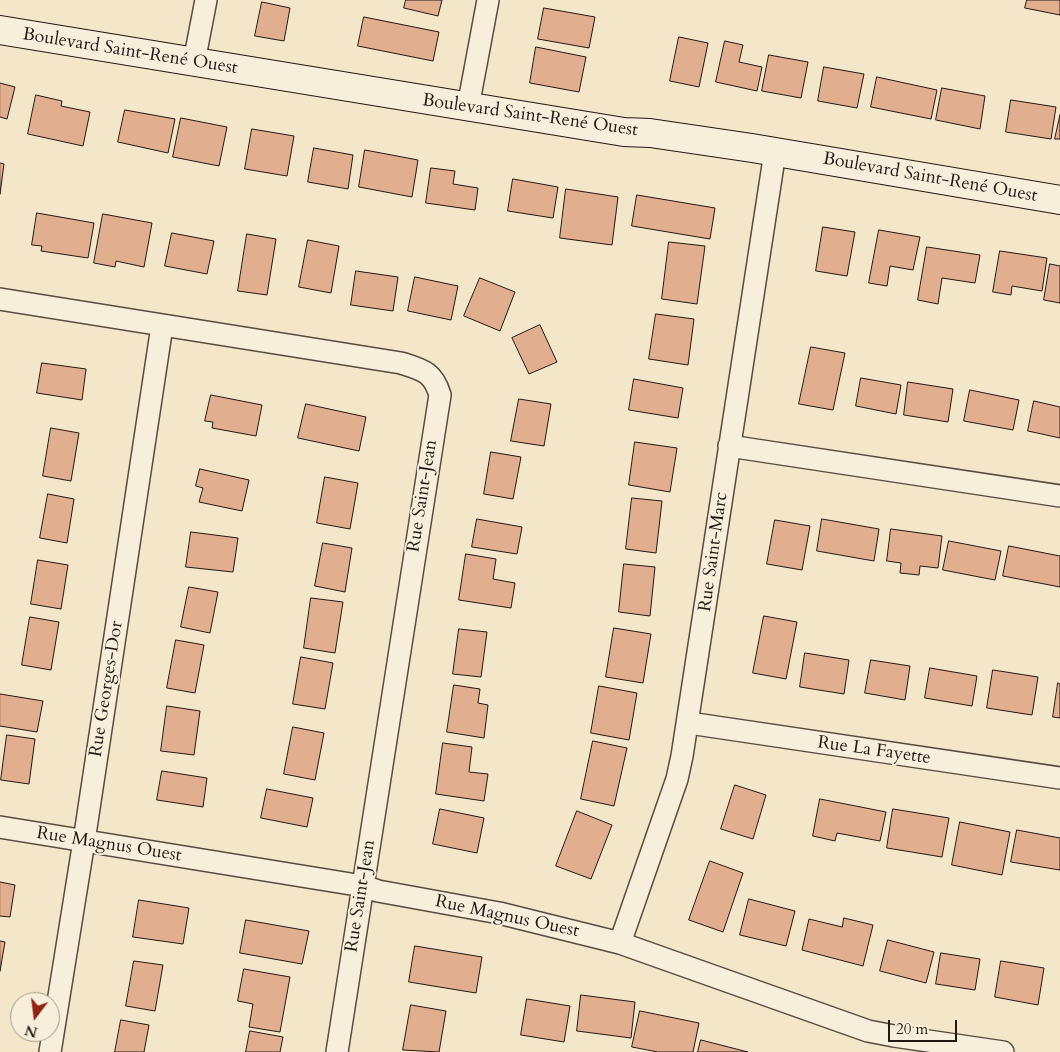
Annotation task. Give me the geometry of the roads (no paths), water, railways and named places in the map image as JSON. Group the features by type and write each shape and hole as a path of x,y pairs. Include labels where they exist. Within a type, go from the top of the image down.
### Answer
{"street":[{"path":"194,62 206,0"},
{"path":"468,107 488,0"},
{"name":"Boulevard Saint-René Ouest","path":"0,30 624,132 650,133 775,152 1060,200"},
{"name":"Rue Saint-Marc","path":"620,943 677,778 689,723 729,446 775,152"},
{"name":"Rue Saint-Jean","path":"0,299 401,363 421,369 436,381 440,396 337,1052"},
{"name":"Rue Georges-Dor","path":"50,1052 162,326"},
{"path":"729,446 1060,496"},
{"name":"Rue La Fayette","path":"689,723 1060,778"},
{"name":"Rue Magnus Ouest","path":"0,827 363,886 378,891 499,913 620,943 868,1031 992,1051"}]}
